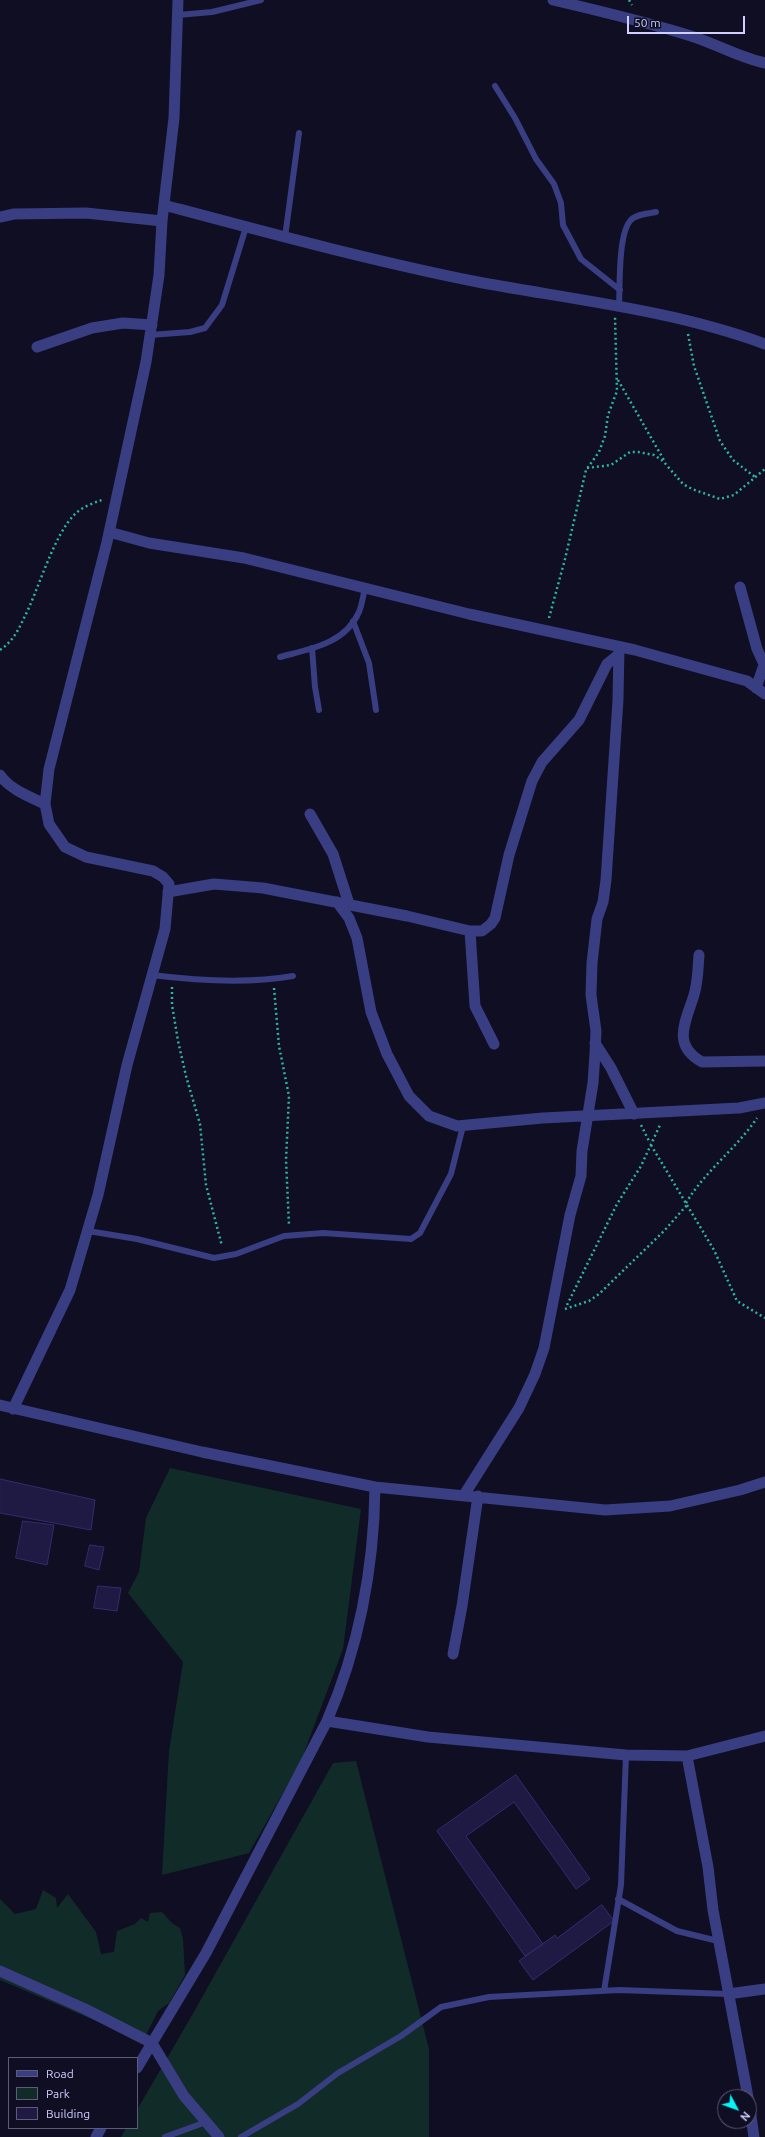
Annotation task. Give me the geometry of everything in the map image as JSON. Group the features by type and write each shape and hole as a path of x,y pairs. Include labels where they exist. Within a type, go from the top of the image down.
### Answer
{"street":[{"path":"13,1409 70,1290 98,1195 126,1065 165,929 169,884 163,877 153,871 86,857 66,847 49,824 45,804 49,769 108,532 146,362 159,275 162,221 174,118 178,0"},
{"path":"552,0 650,23 714,44 754,61 765,63"},
{"path":"164,205 286,237 482,282 616,306 732,332 765,344"},
{"path":"0,217 14,214 86,213 162,221"},
{"path":"37,348 92,328 123,324 151,330"},
{"path":"108,532 149,543 244,558 545,630 618,651 747,681 760,691 765,663 757,649 740,586"},
{"path":"168,892 214,884 263,888 349,904 470,931 482,931 491,924 495,918 509,855 532,782 542,762 579,720 607,664 618,651"},
{"path":"464,1495 519,1408 535,1374 544,1348 570,1214 581,1176 582,1151 593,1083 596,1031 591,995 592,963 597,919 603,902 606,880 618,700 618,651"},
{"path":"0,775 3,780 25,795 45,804"},
{"path":"310,814 333,854 349,904"},
{"path":"337,902 350,918 357,938 371,1012 390,1059 409,1096 429,1116 457,1126 464,1126 544,1118 666,1113 739,1108 765,1103"},
{"path":"470,931 475,1006 494,1044"},
{"path":"699,955 694,994 682,1031 685,1047 693,1057 702,1062 765,1061"},
{"path":"595,1043 611,1068 636,1114"},
{"path":"0,1405 202,1452 375,1487 478,1496 605,1510 670,1506 740,1490 765,1482"},
{"path":"138,2066 206,1953 327,1721 342,1686 356,1637 370,1568 375,1487"},
{"path":"453,1654 462,1606 478,1496"},
{"path":"327,1721 428,1737 626,1755 687,1756 765,1736"},
{"path":"687,1756 708,1867 718,1941 746,2089"},
{"path":"0,1971 78,2006 152,2043 184,2096 219,2137"},
{"path":"728,1994 765,1989"}],"lane":[{"path":"178,15 212,12 260,0"},
{"path":"495,86 515,118 536,159 554,184 561,203 563,225 582,259 620,290"},
{"path":"286,237 299,133"},
{"path":"616,306 620,290 624,231 630,220 656,212"},
{"path":"151,330 190,332 205,328 222,305 246,227"},
{"path":"280,657 312,648 337,638 350,627 359,612 365,588"},
{"path":"353,621 369,663 376,710"},
{"path":"312,648 314,687 319,710"},
{"path":"152,975 172,978 248,981 272,980 293,976"},
{"path":"88,1231 137,1239 214,1258 289,1236 323,1233 405,1240 415,1238 420,1233 451,1174 464,1126"},
{"path":"604,1991 621,1885 626,1755"},
{"path":"618,1899 677,1931 718,1941"},
{"path":"241,2137 298,2104 338,2073 401,2036 441,2007 488,1997 619,1990 728,1994"},
{"path":"165,2137 206,2122"}],"path":[{"path":"545,630 566,559 587,468 598,452 605,436 608,415 617,391 615,365 616,306"},
{"path":"688,322 689,343 694,366 720,440 733,460 756,478"},
{"path":"617,378 668,466 683,484 692,489 720,499 734,495 765,469"},
{"path":"587,468 612,465 625,454 638,452 654,455 668,466"},
{"path":"0,650 9,643 17,633 42,579 59,536 76,514 94,503 116,496"},
{"path":"172,978 172,1005 178,1041 186,1076 200,1124 206,1185 225,1256"},
{"path":"272,980 279,1046 289,1096 286,1160 289,1236"},
{"path":"563,1313 618,1204 641,1166 666,1113"},
{"path":"636,1114 651,1144 714,1250 737,1301 765,1318"},
{"path":"565,1309 589,1301 599,1294 664,1231 686,1204 711,1168 739,1140 758,1116"}],"green space":[{"path":"170,1468 361,1509 343,1649 301,1761 249,1853 162,1875 169,1751 183,1662 128,1593 139,1572 146,1518"},
{"path":"356,1761 429,2049 429,2137 121,2137 125,2129 138,2129 138,2108 195,2010 333,1763"},
{"path":"43,1890 56,1898 57,1908 68,1894 96,1932 101,1954 114,1952 117,1931 135,1924 141,1918 148,1922 150,1913 162,1912 172,1923 180,1928 183,1939 185,1975 169,2003 158,2011 143,2041 0,1980 0,1899 15,1914 36,1909"}],"building":[{"path":"0,1479 95,1500 91,1530 0,1513"},
{"path":"23,1521 54,1525 47,1565 16,1558"},
{"path":"90,1545 104,1547 99,1570 85,1566"},
{"path":"98,1586 121,1588 117,1611 94,1608"},
{"path":"516,1775 590,1879 576,1889 514,1802 466,1836 543,1944 525,1956 437,1831"},
{"path":"602,1905 614,1921 533,1980 519,1961 555,1935 557,1938"}]}
